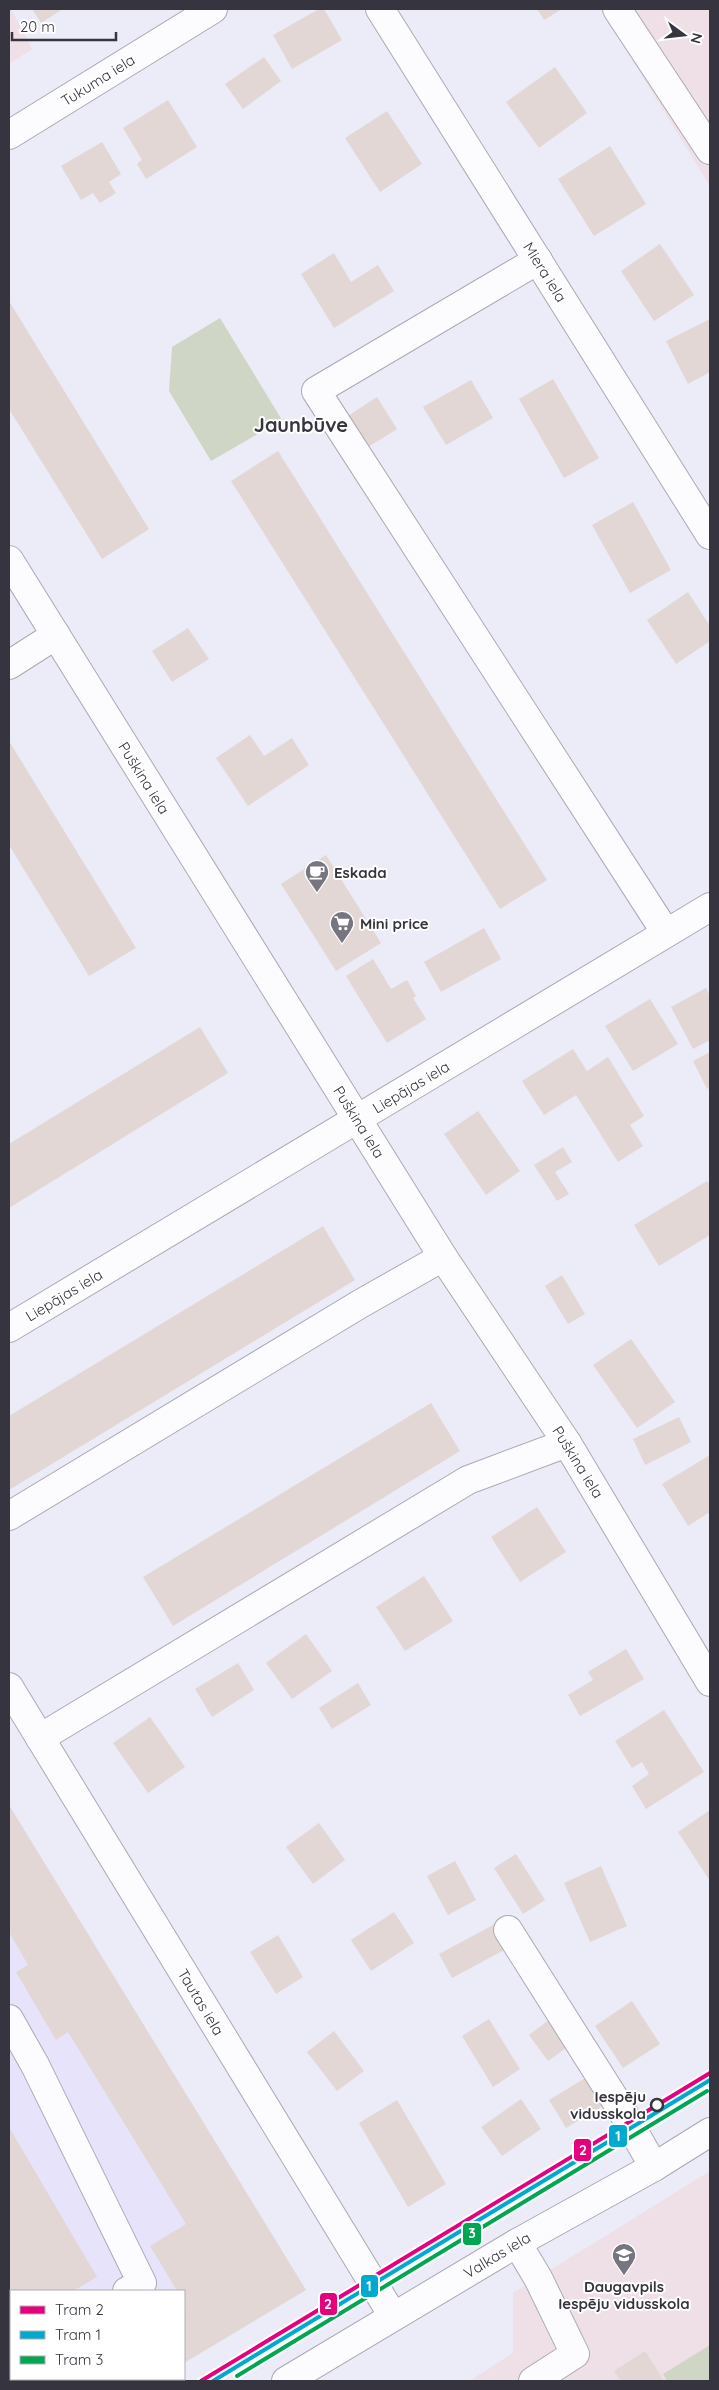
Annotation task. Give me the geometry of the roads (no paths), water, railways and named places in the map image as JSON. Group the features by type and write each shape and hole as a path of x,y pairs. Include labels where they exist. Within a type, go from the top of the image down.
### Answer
{"street":[{"name":"Tukuma iela","path":"9,135 213,9"},
{"name":"Miera iela","path":"380,9 710,535"},
{"path":"618,9 710,150"},
{"path":"538,260 316,391 666,933"},
{"name":"Puškina iela","path":"9,560 443,1257 567,1443 710,1682"},
{"path":"9,665 56,636"},
{"name":"Liepājas iela","path":"9,1328 710,907"},
{"path":"9,1516 360,1304 443,1257"},
{"path":"40,1738 468,1480 567,1443"},
{"name":"Tautas iela","path":"12,1698 40,1738 393,2316"},
{"path":"508,1930 622,2109 654,2167"},
{"path":"9,2019 35,2065 142,2282 129,2290"},
{"name":"Valkas iela","path":"286,2381 517,2243 654,2167 710,2132"},
{"path":"517,2243 538,2278 575,2354 533,2381"}],"tram line":[{"name":"2","path":"201,2381 710,2073"},
{"name":"1","path":"213,2381 710,2080"},
{"name":"3","path":"237,2376 707,2091"}],"place":[{"name":"Eskada","path":"317,893"},
{"name":"Mini price","path":"342,944"},
{"name":"Iespēju vidusskola","path":"657,2105"},
{"name":"Daugavpils Iespēju vidusskola","path":"624,2276"}],"district":[{"name":"Jaunbūve","path":"301,424"}]}
